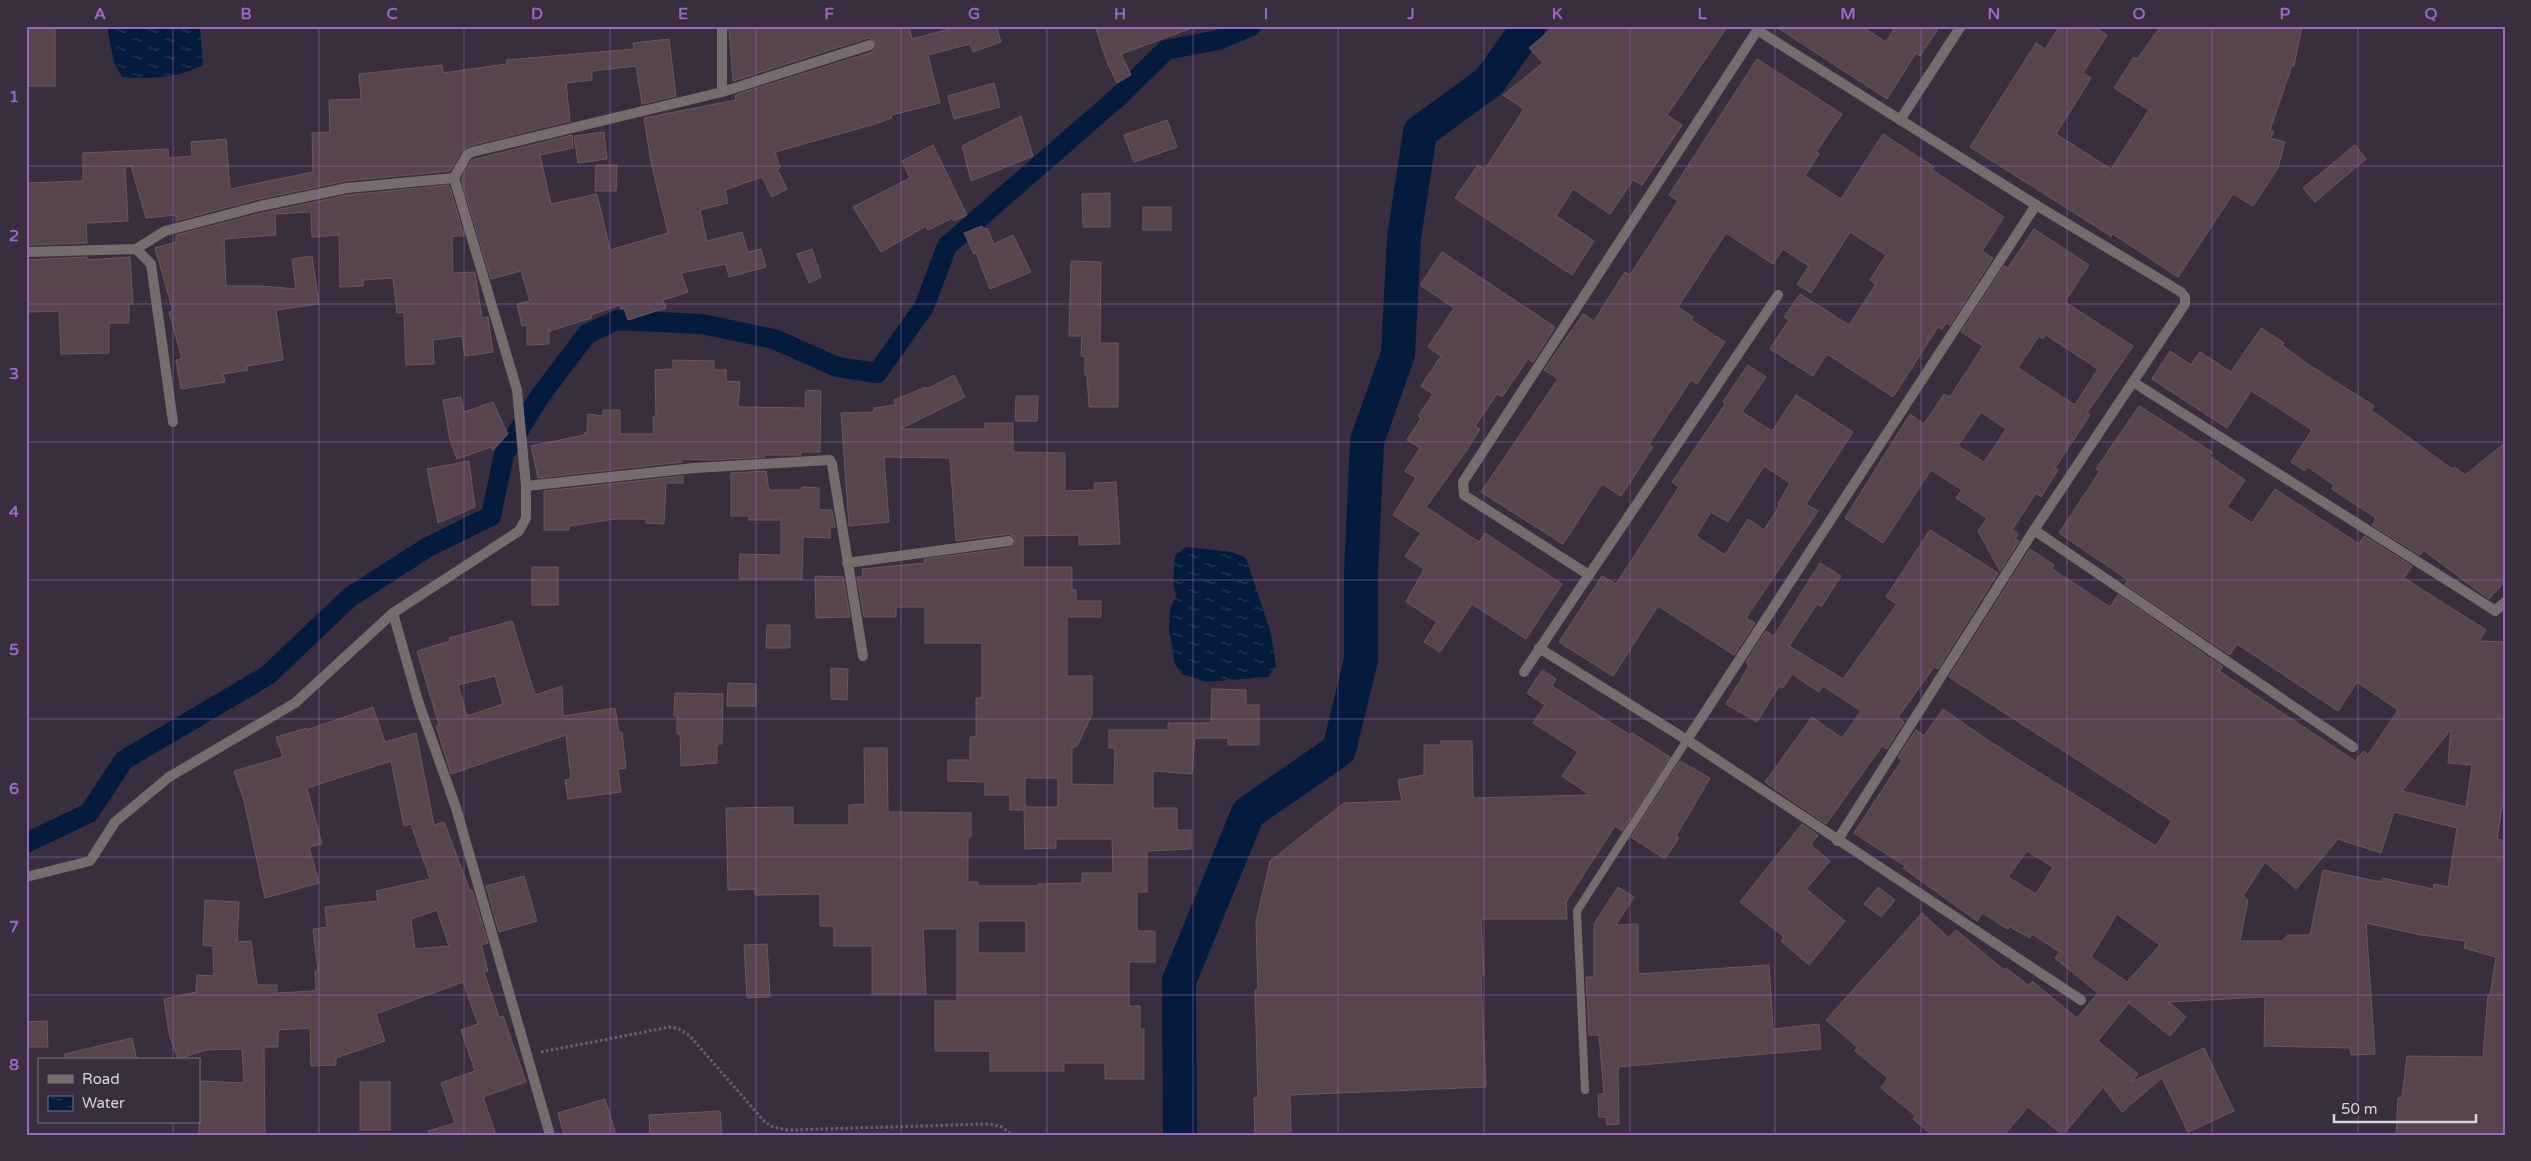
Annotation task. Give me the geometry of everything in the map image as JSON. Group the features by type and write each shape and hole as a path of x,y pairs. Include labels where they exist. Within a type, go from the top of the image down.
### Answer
{"street":[{"path":"722,26 722,92"},
{"path":"1900,120 1961,26"},
{"path":"1588,575 1464,495 1463,482 1759,28 1900,120 2181,292 2186,297 2185,304 2034,530 1837,841"},
{"path":"26,877 90,861 115,822 169,777 295,703 393,613 519,531 526,518 526,486 517,390 454,178 467,155 472,152 722,92 870,45"},
{"path":"26,252 136,250 165,231 260,206 347,188 454,178"},
{"path":"1687,740 2036,205"},
{"path":"136,250 151,264 174,422"},
{"path":"1524,672 1778,295"},
{"path":"2133,382 2495,611 2505,602"},
{"path":"526,486 694,468 830,460 863,656"},
{"path":"2034,530 2353,747"},
{"path":"847,563 1009,540"},
{"path":"393,613 418,701 456,808 550,1135"},
{"path":"1539,648 1687,740 1837,841 2081,1000"}],"lane":[{"path":"1585,1090 1577,910 1687,740"}],"path":[{"path":"526,1055 670,1027 690,1036 764,1121 773,1127 788,1130 990,1124 1002,1127 1012,1135"}],"water":[{"path":"107,26 200,26 203,65 183,73 163,77 122,77 114,63"},
{"path":"1186,547 1232,552 1246,558 1271,634 1276,666 1268,677 1205,682 1182,674 1175,664 1169,629 1170,609 1176,596 1173,580 1175,555"}],"building":[{"path":"26,26 55,26 55,86 26,86"},
{"path":"729,26 909,26 912,39 961,26 996,26 1001,42 973,52 970,44 928,55 940,103 891,115 892,118 875,124 775,152 780,168 777,169 787,189 772,197 762,177 725,190 728,203 700,210 707,241 742,232 748,252 761,249 766,267 729,277 726,264 681,273 688,292 663,300 666,308 628,320 624,308 621,309 620,305 591,315 592,318 549,331 549,344 527,345 527,325 522,326 517,304 530,301 521,271 491,279 461,179 472,160 572,135 573,148 540,155 551,204 597,194 610,250 668,233 651,162 644,118 736,100 735,95 872,52 877,46 874,40 868,38 733,81"},
{"path":"1095,26 1192,26 1192,28 1121,54 1131,75 1117,83 1107,62"},
{"path":"1555,26 1728,26 1667,115 1682,125 1642,185 1633,180 1610,214 1573,189 1556,216 1594,241 1572,275 1455,198 1478,165 1485,169 1524,109 1503,95 1543,63 1529,48"},
{"path":"1775,26 1861,26 1886,42 1896,26 1940,26 1920,56 1916,53 1887,99"},
{"path":"2060,26 2093,26 2107,35 2083,73 2091,78 2056,134 2111,169 2149,110 2114,88 2134,57 2137,59 2161,26 2302,26 2294,66 2292,66 2270,130 2274,132 2270,138 2285,142 2278,168 2253,206 2233,194 2178,277 2113,234 2111,236 1970,147 2036,43 2045,49"},
{"path":"669,39 676,96 642,104 636,66 592,71 592,80 566,83 570,121 469,146 461,152 450,171 346,181 259,199 176,221 176,215 146,218 131,166 125,167 128,221 86,223 87,243 28,245 26,183 83,181 83,153 168,149 169,158 192,156 191,142 226,139 230,189 313,172 312,133 330,132 329,100 361,99 359,74 442,65 443,73 507,64 506,60 634,49 633,43"},
{"path":"1757,59 1842,114 1816,152 1819,154 1805,176 1841,199 1883,134 1934,167 1932,170 2004,217 1982,251 1993,258 1950,325 1946,323 1942,329 1938,327 1893,397 1827,354 1813,376 1770,349 1789,320 1784,317 1800,294 1849,325 1876,284 1870,280 1886,255 1850,232 1811,293 1797,284 1809,266 1783,249 1773,264 1726,233 1678,307 1693,317 1691,320 1725,342 1697,384 1691,380 1649,444 1653,447 1621,496 1602,484 1563,544 1481,492 1558,379 1544,370 1583,314 1594,321 1625,272 1630,275 1678,201 1669,195"},
{"path":"994,83 1000,107 954,119 948,96"},
{"path":"1021,116 1033,156 971,181 962,146"},
{"path":"1167,120 1177,147 1134,162 1124,135"},
{"path":"604,132 607,159 578,163 574,136"},
{"path":"933,145 967,215 954,221 952,218 928,230 926,226 881,252 853,207 910,178 902,161"},
{"path":"2355,145 2366,159 2315,202 2303,188"},
{"path":"596,165 617,165 616,191 595,191"},
{"path":"449,185 464,236 452,236 453,273 475,272 482,318 488,317 493,352 465,356 462,336 433,340 434,364 406,365 404,312 397,313 393,278 363,280 363,286 340,287 339,235 312,237 311,212 275,214 276,235 224,239 226,286 296,289 292,259 312,256 319,304 276,310 283,360 247,366 248,370 223,374 225,382 181,389 176,360 182,359 169,312 173,311 155,248 176,242 176,235 262,213 348,195"},
{"path":"1110,193 1110,227 1083,227 1082,194"},
{"path":"1143,207 1171,207 1171,230 1143,230"},
{"path":"982,226 984,229 987,228 994,244 1013,235 1031,272 990,289 976,253 974,254 964,233"},
{"path":"2034,229 2089,265 2065,302 2133,346 2087,413 2090,415 2055,468 2058,470 2041,497 2036,493 2012,530 2018,534 2015,539 2019,541 2000,571 1978,531 1987,518 1956,498 1962,490 1931,470 1883,543 1845,518 1910,414 1924,424 1944,394 1950,397 1983,346 1961,332 2004,266 2008,268","holes":["2046,335 2098,369 2075,405 2018,368 2039,336 2043,339","1981,412 2006,429 1984,462 1958,446"]},
{"path":"812,249 821,277 809,283 797,254"},
{"path":"1442,252 1555,327 1533,362 1528,359 1502,397 1497,394 1475,426 1480,429 1467,450 1426,507 1479,542 1485,533 1562,584 1526,639 1472,604 1440,652 1424,642 1437,622 1406,602 1424,569 1405,556 1421,533 1393,515 1416,478 1405,471 1420,448 1407,440 1421,418 1418,416 1433,394 1421,386 1441,356 1428,347 1454,308 1420,285"},
{"path":"87,257 87,260 130,257 133,304 129,304 129,323 109,323 109,353 61,354 59,311 29,312 26,260"},
{"path":"1071,261 1101,262 1100,343 1118,343 1118,407 1089,407 1085,357 1081,356 1082,336 1069,336"},
{"path":"2261,328 2284,343 2282,345 2303,361 2374,406 2371,410 2452,469 2454,467 2465,475 2505,443 2505,581 2489,599 2423,550 2420,555 2372,525 2376,518 2332,489 2334,485 2308,467 2305,471 2291,462 2312,430 2274,405 2251,391 2227,428 2152,379 2170,351 2191,365 2200,352 2231,372"},
{"path":"673,360 714,361 714,370 726,370 726,381 740,382 738,407 805,408 806,390 821,391 820,452 801,452 801,455 765,455 765,457 712,460 682,459 682,462 538,478 531,446 584,435 587,432 588,414 603,416 603,410 620,410 620,434 654,434 653,417 656,416 655,370 673,369"},
{"path":"1748,365 1766,377 1742,412 1772,431 1796,395 1853,432 1806,504 1818,511 1746,618 1755,623 1734,655 1658,606 1613,676 1559,642 1602,576 1616,584 1679,487 1672,482 1726,403 1723,402","holes":["1764,466 1790,483 1778,504 1780,505 1764,530 1748,519 1725,555 1696,536 1711,512 1728,522"]},
{"path":"954,375 965,397 900,429 985,429 985,423 1013,423 1013,452 1065,453 1065,491 1095,490 1094,483 1116,482 1120,544 1079,545 1079,535 1023,536 1023,567 1072,567 1072,590 1076,590 1076,601 1101,601 1101,617 1067,617 1067,676 1092,676 1092,715 1077,746 1072,748 1072,784 1114,785 1115,748 1109,748 1109,730 1168,730 1168,723 1211,723 1212,689 1246,690 1246,705 1259,705 1259,745 1228,745 1228,738 1195,738 1192,774 1153,771 1153,808 1177,808 1177,830 1191,830 1191,849 1147,851 1147,892 1137,892 1137,931 1155,931 1155,962 1129,962 1129,1006 1140,1006 1140,1029 1144,1029 1144,1079 1105,1079 1105,1063 1064,1063 1064,1071 990,1071 990,1051 935,1051 935,1001 957,1001 957,929 923,929 926,994 872,994 872,946 834,946 834,926 820,926 820,894 755,895 755,889 728,890 726,808 793,807 793,825 849,825 849,805 865,804 864,748 887,748 888,812 971,813 971,837 968,837 968,882 978,882 978,886 1038,886 1038,884 1082,883 1082,873 1113,873 1112,839 1056,839 1056,848 1025,849 1024,810 1010,810 1010,795 985,795 985,782 948,781 948,760 970,760 970,737 976,737 976,698 982,698 982,643 925,643 925,607 896,607 896,617 864,617 857,577 863,577 862,569 925,563 924,559 1010,548 1015,543 1015,537 1009,534 956,541 950,458 884,457 889,522 849,526 841,413 874,412 874,408 896,405 894,400 926,387 927,389","holes":["1025,778 1058,778 1058,807 1025,807","978,921 1026,921 1026,953 978,953"]},
{"path":"1016,396 1038,396 1037,421 1015,421"},
{"path":"461,397 464,412 493,402 508,434 493,450 491,447 457,459 450,440 443,400"},
{"path":"2139,406 2212,452 2209,456 2245,480 2227,507 2252,523 2275,489 2359,544 2364,536 2412,566 2404,578 2486,630 2479,641 2505,642 2505,787 2497,839 2505,841 2505,1135 2396,1135 2398,1098 2402,1098 2407,1056 2483,1057 2488,995 2490,995 2496,957 2464,948 2466,941 2421,935 2366,923 2375,1054 2351,1055 2350,1048 2264,1046 2265,997 2169,1002 2186,1017 2170,1036 2129,1003 2098,1041 2138,1074 2131,1082 2204,1048 2234,1111 2188,1132 2162,1078 2122,1112 2103,1087 2063,1135 2028,1107 2004,1135 1932,1135 1913,1119 1916,1116 1881,1088 1888,1078 1855,1051 1857,1047 1826,1020 1922,913 1949,938 1956,930 2004,970 2006,968 2028,985 2033,982 2077,1018 2098,993 2055,958 2060,952 2032,934 2030,938 2010,927 2008,929 1982,913 1977,921 1903,868 1905,866 1854,833 1902,760 1898,757 1916,730 1924,736 1943,709 1989,741 2156,846 2172,821 1949,677 2030,549 2054,565 2052,569 2110,607 2118,595 2223,667 2219,671 2355,761 2364,751 2368,755 2398,710 2357,682 2338,711 2237,644 2230,655 2125,584 2128,580 2059,533 2100,471 2096,469","holes":["2451,729 2448,763 2472,765 2466,807 2402,791","2394,812 2457,828 2448,887 2434,884 2433,889 2382,878 2381,882 2323,870 2310,935 2288,935 2282,941 2240,941 2248,900 2243,896 2265,862 2296,889 2338,839 2381,853","2027,851 2053,867 2036,894 2008,877","2117,914 2160,945 2127,982 2091,957"]},
{"path":"469,461 475,507 438,523 427,469"},
{"path":"766,471 769,490 802,490 802,487 819,488 819,510 832,510 835,527 830,527 830,538 803,537 802,579 739,579 740,554 781,555 781,520 749,520 749,516 731,516 731,473"},
{"path":"683,476 683,483 666,483 664,524 646,523 646,519 615,519 569,526 569,530 544,530 544,491"},
{"path":"1930,530 1998,573 1938,669 1934,667 1898,717 1904,722 1887,749 1882,746 1826,824 1765,782 1812,717 1842,738 1861,711 1823,686 1819,692 1792,674 1783,688 1779,686 1757,722 1726,704 1749,666 1746,662 1766,631 1774,636 1820,563 1841,576 1821,607 1817,604 1789,646 1843,679 1897,604 1886,597"},
{"path":"532,567 558,567 558,605 532,605"},
{"path":"815,576 843,577 850,617 816,618"},
{"path":"512,621 535,695 562,686 563,716 615,708 619,733 622,732 626,768 618,769 621,792 568,799 565,780 571,779 566,735 451,774 436,726 439,725 417,651 450,641 449,638","holes":["495,676 503,704 467,716 458,685"]},
{"path":"767,625 790,625 790,648 766,648"},
{"path":"831,668 848,669 847,700 831,699"},
{"path":"1542,670 1556,679 1552,686 1630,735 1632,733 1670,757 1622,831 1615,826 1566,902 1567,919 1481,919 1484,976 1481,976 1486,1087 1290,1095 1291,1135 1255,1135 1254,1098 1258,1098 1255,990 1258,990 1256,922 1270,861 1344,803 1402,801 1398,780 1424,775 1424,745 1441,745 1441,741 1472,741 1473,798 1590,795 1562,776 1578,752 1533,723 1545,705 1527,693"},
{"path":"728,683 756,684 756,706 727,706"},
{"path":"675,693 723,694 722,744 717,744 717,763 681,766 680,734 677,734 677,716 674,716"},
{"path":"373,707 385,742 416,733 434,825 444,822 470,891 472,890 488,943 481,945 488,971 484,972 499,1017 503,1016 526,1082 483,1097 496,1135 429,1135 428,1131 455,1123 441,1083 475,1071 461,1030 478,1024 463,982 376,1014 385,1041 336,1058 336,1065 311,1066 310,1028 278,1030 278,1047 264,1047 265,1135 199,1135 200,1081 244,1083 242,1049 206,1050 178,1058 169,1034 164,999 196,992 197,975 214,976 213,946 203,945 205,900 239,902 237,942 251,941 257,985 277,985 277,993 313,991 316,990 315,971 318,971 313,929 327,927 325,907 378,901 376,891 430,879 411,824 404,826 391,761 307,788 322,844 309,847 319,883 265,898 244,801 234,771 283,757 276,737 307,728 307,730","holes":["437,910 449,946 415,949 411,919"]},
{"path":"1680,761 1710,778 1676,836 1679,838 1665,859 1631,837"},
{"path":"1802,824 1818,835 1811,845 1830,861 1806,889 1845,921 1809,965 1781,941 1784,937 1740,902"},
{"path":"524,876 537,921 499,932 486,886"},
{"path":"1618,887 1634,897 1616,925 1638,924 1638,974 1769,965 1773,1029 1819,1024 1821,1049 1618,1067 1619,1124 1607,1125 1606,1117 1599,1117 1598,1094 1604,1094 1599,1035 1589,1035 1586,977 1594,977 1594,924"},
{"path":"1878,887 1895,900 1881,917 1864,904"},
{"path":"767,944 770,997 747,998 744,945"},
{"path":"47,1021 48,1047 26,1047 26,1022"},
{"path":"132,1038 137,1058 65,1058 65,1054"},
{"path":"360,1082 390,1082 390,1130 360,1130"},
{"path":"605,1099 616,1135 564,1135 558,1113"},
{"path":"720,1111 722,1135 650,1135 649,1115"}],"waterway":[{"path":"26,843 89,813 124,760 268,675 350,597 428,547 491,516 504,454 540,396 587,334 617,320 702,324 774,339 837,367 877,373 924,307 947,246 1118,97 1166,50 1218,40 1251,26"},
{"path":"1180,1135 1179,981 1248,813 1339,750 1361,660 1361,573 1367,441 1398,354 1404,238 1420,132 1489,82 1529,26"}]}
